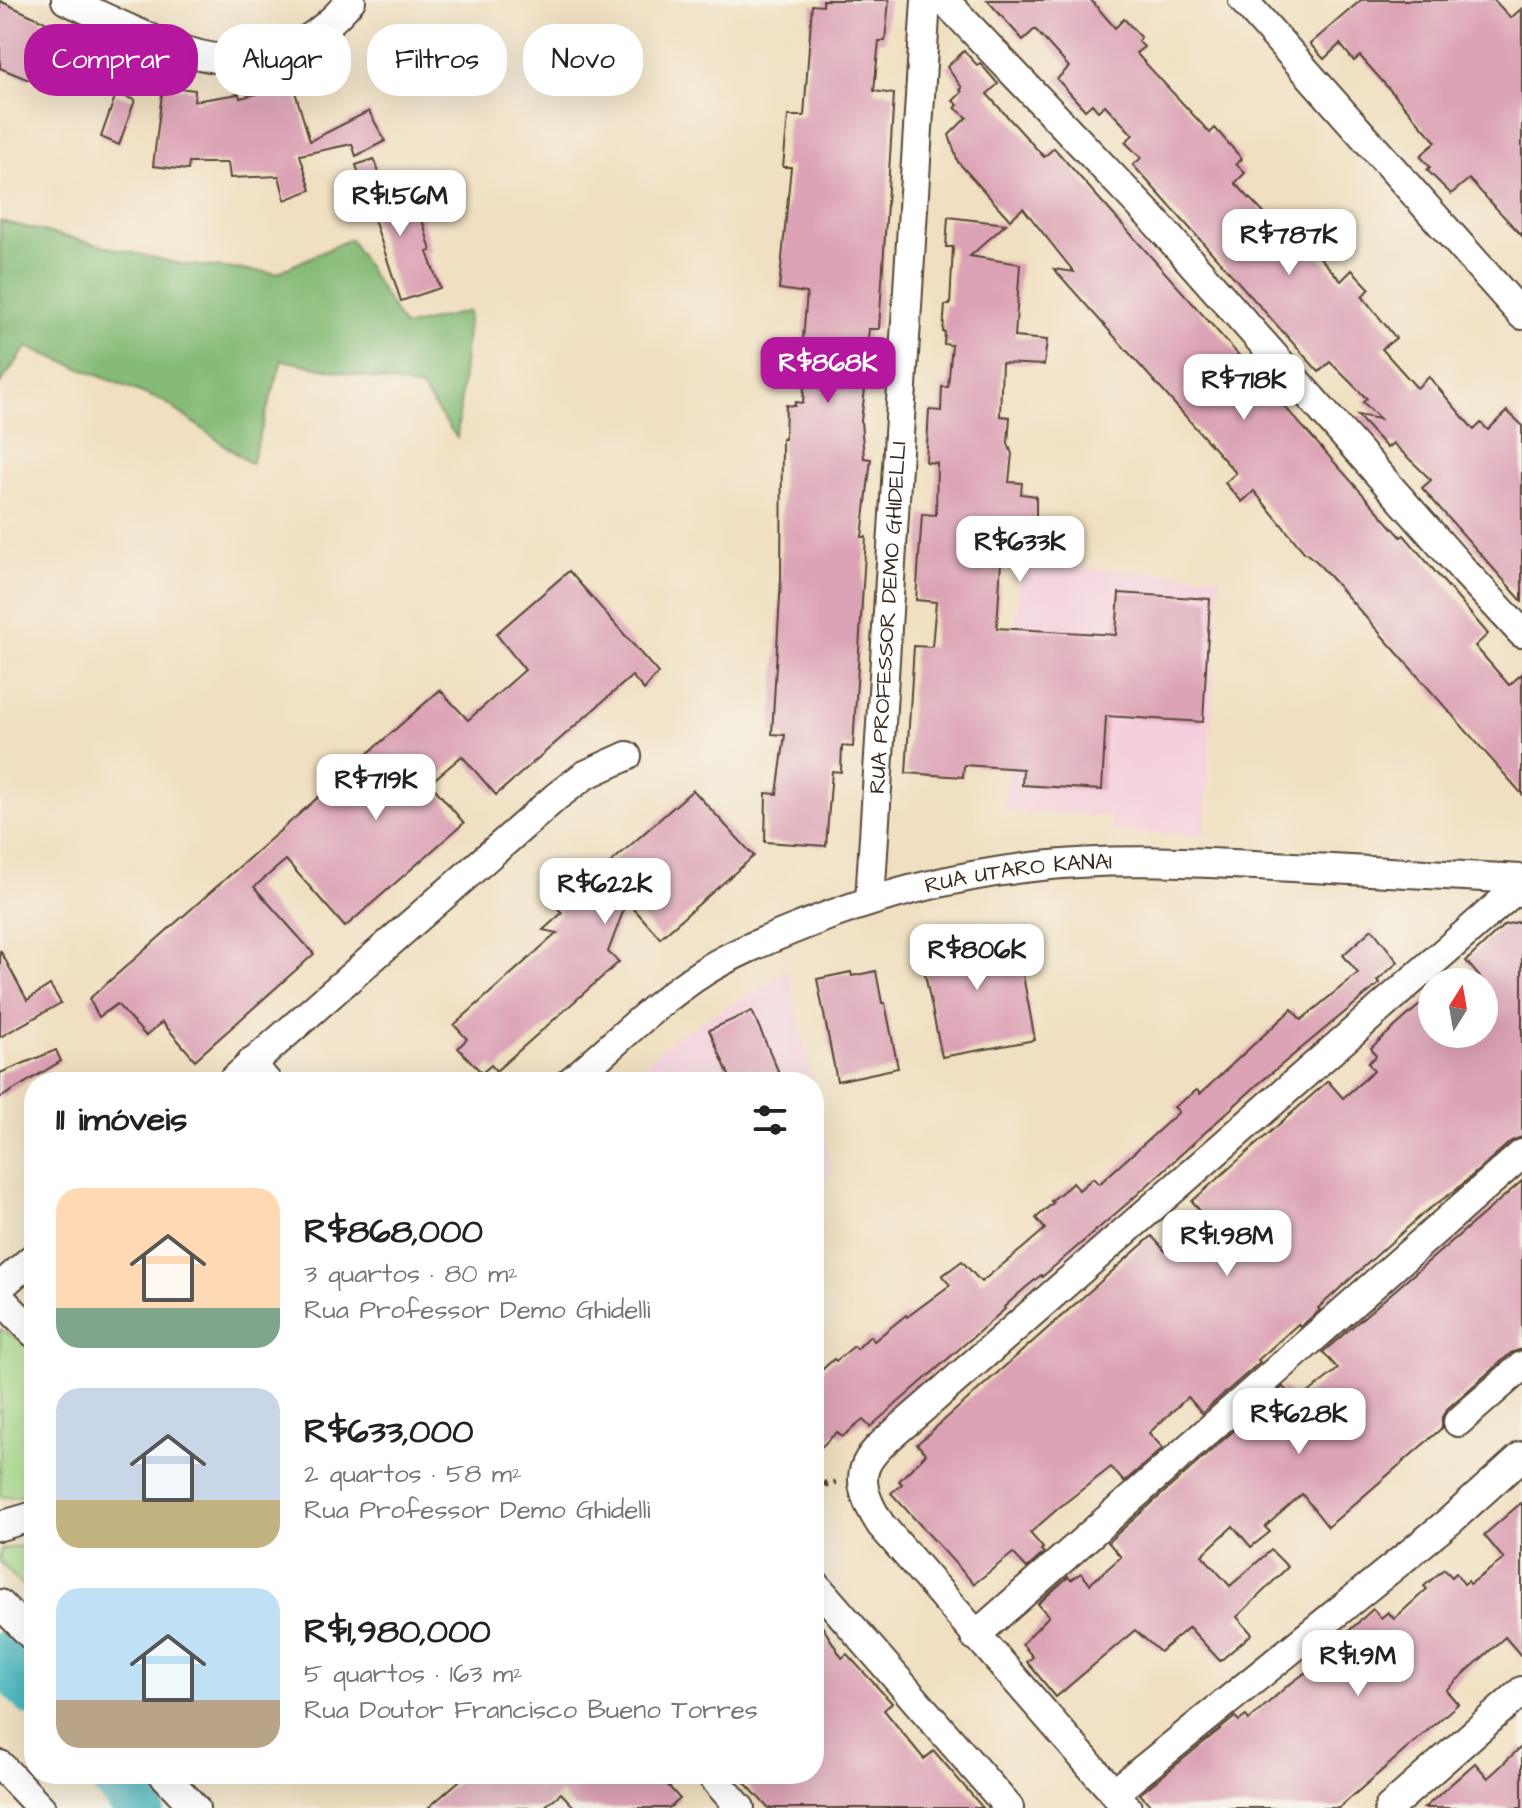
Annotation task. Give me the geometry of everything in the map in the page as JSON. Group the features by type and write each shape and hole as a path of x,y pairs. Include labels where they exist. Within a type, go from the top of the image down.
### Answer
{"street":[{"path":"66,0 183,52 222,61 252,61 289,49 324,29 351,0"},
{"name":"RUA PROFESSOR DEMO GHIDELLI","path":"870,901 926,0"},
{"path":"944,0 1152,218 1522,633"},
{"path":"1243,0 1522,315"},
{"path":"254,1072 557,796 585,775 627,756"},
{"name":"RUA UTARO KANAI","path":"582,1072 660,1004 706,970 764,942 870,901 954,879 1034,866 1114,862 1213,863 1522,881"},
{"path":"1522,881 875,1451 862,1475 866,1501 881,1525 1120,1801 1522,1456"},
{"path":"975,1636 1522,1154"},
{"path":"0,1287 24,1266"},
{"path":"0,1298 24,1323"},
{"path":"1458,1422 1522,1366"},
{"path":"0,1526 24,1519"},
{"path":"824,1595 1009,1808"},
{"path":"0,1604 24,1628"},
{"path":"1389,1808 1522,1691"},
{"path":"0,1765 41,1808"},
{"path":"172,1784 195,1808"},
{"path":"719,1784 740,1808"}],"shaded area":[{"path":"1019,564 1220,576 1204,835 1110,831 1111,816 1004,811"},
{"path":"788,971 810,1072 636,1072 674,1038"},
{"path":"824,1137 832,1173 824,1177"}],"green space":[{"path":"0,221 180,264 277,273 350,239 404,327 469,311 457,438 421,388 282,360 251,464 165,402 27,347 0,384"},
{"path":"0,1329 24,1342 24,1496 0,1497"},
{"path":"24,1546 24,1588 0,1562 0,1550"}],"building":[{"path":"823,0 889,0 885,41 879,41 874,91 894,94 879,329 869,329 863,381 866,381 861,421 864,458 871,459 862,537 866,537 853,747 842,746 841,772 832,771 826,846 765,842 766,793 777,794 785,735 772,734 781,579 782,439 785,439 786,405 803,403 806,350 802,350 807,293 779,289 791,167 783,167 788,116 804,116 812,5 823,6"},
{"path":"987,0 1091,0 1115,28 1124,19 1141,37 1138,41 1144,47 1136,53 1210,133 1215,128 1242,159 1236,164 1245,173 1235,183 1280,230 1291,220 1341,281 1352,270 1370,289 1362,296 1396,338 1382,349 1417,388 1429,377 1474,430 1481,423 1488,430 1507,411 1522,425 1522,601 1422,488 1431,480 1393,443 1387,448 1357,415 1380,419 1363,402 1367,399 1330,362 1319,372 1133,165 1141,158 1125,142 1133,135 1105,105 1098,111 1092,104 1085,110 1057,79 1069,67 1035,29 1023,40"},
{"path":"1361,0 1494,0 1511,18 1522,8 1522,236 1469,179 1451,194 1427,170 1430,167 1420,156 1436,142 1360,56 1354,61 1340,44 1324,59 1310,44"},
{"path":"0,1 50,24 24,24 24,78 0,68"},
{"path":"964,51 977,65 980,63 998,84 987,94 1044,157 1054,148 1401,537 1404,535 1488,634 1475,646 1509,685 1522,674 1522,794 1316,561 1304,552 1254,491 1242,502 1225,483 1236,473 1054,269 1074,272 1023,208 1010,220 958,162 949,135 967,117 955,108 958,105 953,101 962,88 947,67"},
{"path":"115,96 135,100 119,145 101,137"},
{"path":"162,96 194,96 194,101 226,96 296,96 310,141 369,111 385,141 356,156 352,144 300,155 311,190 285,200 279,176 230,178 228,163 189,163 188,170 153,166"},
{"path":"374,159 393,212 418,205 431,251 427,252 440,288 401,301 356,165"},
{"path":"948,217 1006,224 970,256 1020,264 1015,337 1047,340 1044,365 1002,363 1000,416 1010,417 1008,443 1012,454 1009,482 1022,483 1021,494 1036,496 1036,524 1015,522 1012,545 1002,544 997,628 1116,635 1119,593 1210,599 1203,722 1106,716 1102,790 1022,785 1023,769 964,765 963,777 906,773 914,646 932,647 936,602 916,600 922,514 936,515 937,463 926,462 929,410 941,411 942,387 948,387 952,345 944,344 943,332 945,305 950,305 953,247 946,247"},
{"path":"569,571 658,673 644,690 632,676 496,795 462,756 430,783 464,823 345,927 286,860 254,887 314,954 195,1060 162,1022 146,1036 117,1004 99,1017 89,999 440,690 468,720 525,670 496,634"},
{"path":"693,790 754,856 660,938 627,901 608,952 619,962 496,1071 491,1065 481,1072 458,1048 467,1039 454,1025 557,933 543,930 562,913 553,903 597,868 600,872"},
{"path":"1522,921 1522,1137 1511,1141 1457,1189 1425,1212 1318,1308 1320,1310 1300,1327 1298,1324 1202,1413 1188,1397 1149,1433 1163,1448 1124,1482 1111,1467 1061,1506 1030,1533 1044,1553 1027,1568 1013,1553 974,1584 891,1493 926,1454 917,1444 1152,1236 1165,1251 1205,1217 1192,1201 1328,1081 1343,1098 1374,1071 1368,1063 1376,1056 1371,1048 1418,1006 1418,1048 1498,1048 1498,968 1472,968 1466,961 1504,925"},
{"path":"993,928 995,935 1015,932 1035,1040 942,1057 920,950 939,945 938,938"},
{"path":"1372,929 1398,962 1377,981 1380,983 1257,1085 1129,1202 1024,1289 870,1427 863,1420 842,1437 837,1432 824,1444 824,1368 854,1346 857,1349 870,1336 874,1341 950,1285 942,1276 962,1261 981,1282 1045,1229 1036,1218 1053,1203 1051,1201 1073,1183 1079,1190 1093,1178 1099,1184 1179,1112 1174,1107 1197,1090 1200,1094 1292,1009 1301,1020 1358,973 1343,955"},
{"path":"0,950 27,1000 50,985 61,1003 0,1037"},
{"path":"876,971 898,1068 837,1081 817,979"},
{"path":"752,1011 779,1072 728,1072 709,1030"},
{"path":"56,1050 61,1061 43,1072 24,1072 24,1083 0,1098 0,1073"},
{"path":"1522,1181 1522,1349 1511,1353 1447,1409 1442,1417 1442,1428 1328,1527 1302,1494 1265,1527 1270,1532 1251,1547 1233,1526 1202,1555 1230,1586 1271,1550 1288,1567 1237,1617 1252,1634 1220,1661 1189,1627 1160,1652 1135,1630 1056,1697 1027,1662 1033,1657 1022,1644 1049,1616 1038,1604 1068,1577 1071,1580 1081,1573 1090,1584 1121,1557 1108,1542 1283,1387 1297,1402 1338,1369 1323,1352"},
{"path":"1522,1502 1522,1657 1505,1637 1446,1690 1458,1704 1339,1808 1153,1808 1140,1794 1235,1717 1239,1721 1246,1716 1249,1720 1324,1659 1321,1656 1373,1609 1381,1618 1388,1612 1394,1619 1444,1569 1452,1577 1456,1573 1464,1584 1468,1581 1470,1584 1504,1559 1484,1535"},
{"path":"824,1629 842,1658 847,1654 892,1703 884,1710 924,1759 934,1751 983,1808 768,1808 746,1784 824,1784"},
{"path":"1522,1746 1522,1808 1424,1808 1475,1763 1488,1778"},
{"path":"456,1784 667,1784 680,1799 669,1808 575,1808 561,1793 543,1808 428,1808"}],"waterway":[{"path":"0,1656 24,1682"},
{"path":"118,1784 140,1808"}]}
